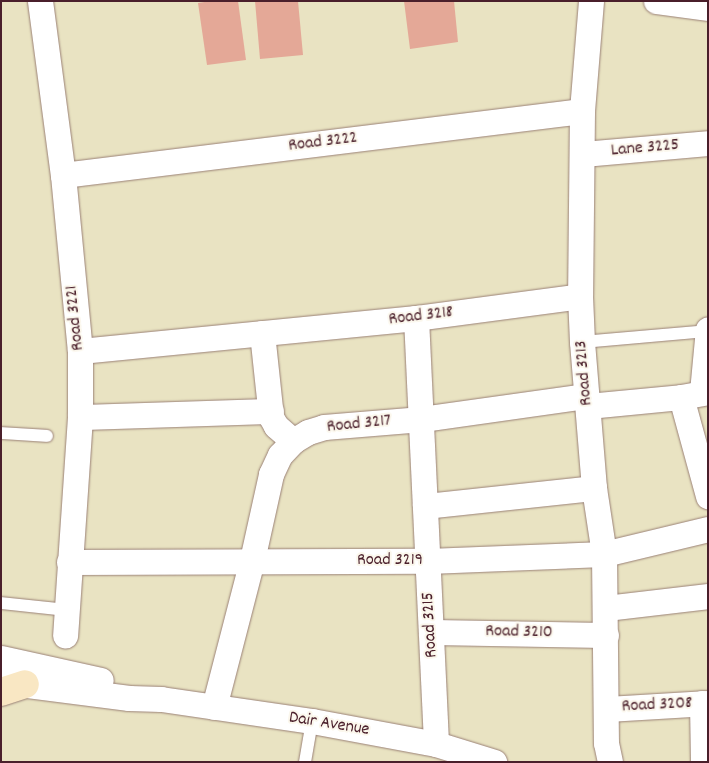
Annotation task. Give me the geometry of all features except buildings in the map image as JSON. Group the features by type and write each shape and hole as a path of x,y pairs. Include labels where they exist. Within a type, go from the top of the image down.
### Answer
{"street":[{"name":"Road 3221","path":"40,1 63,175 80,351 80,417 65,635"},
{"name":"Road 3213","path":"592,1 582,110 580,296 594,488 604,554 607,708 603,756"},
{"path":"656,1 708,8"},
{"name":"Road 3222","path":"63,175 582,110"},
{"name":"Lane 3225","path":"583,154 708,143"},
{"name":"Road 3218","path":"80,351 416,318 580,296"},
{"name":"Road 3215","path":"416,318 436,744"},
{"path":"707,330 697,394 708,496"},
{"path":"262,333 271,411 276,426 293,441"},
{"name":"Road 3217","path":"214,707 252,560 271,474 280,455 293,441 308,432 324,427 422,419 587,401 697,394"},
{"path":"80,417 271,411"},
{"path":"426,506 594,488"},
{"name":"Road 3219","path":"70,562 428,561 604,554 708,529"},
{"path":"606,608 708,596"},
{"name":"Road 3210","path":"431,632 606,634"},
{"name":"Dair Avenue","path":"1,658 119,684 161,699"},
{"name":"Dair Avenue","path":"9,686 128,698 161,699 312,722 436,744 494,762"},
{"path":"704,762 705,703"},
{"name":"Road 3208","path":"607,708 705,703"}],"lane":[{"path":"582,342 707,330"},
{"path":"1,433 47,436"},
{"path":"1,604 66,610"},
{"path":"305,762 312,722"}]}
